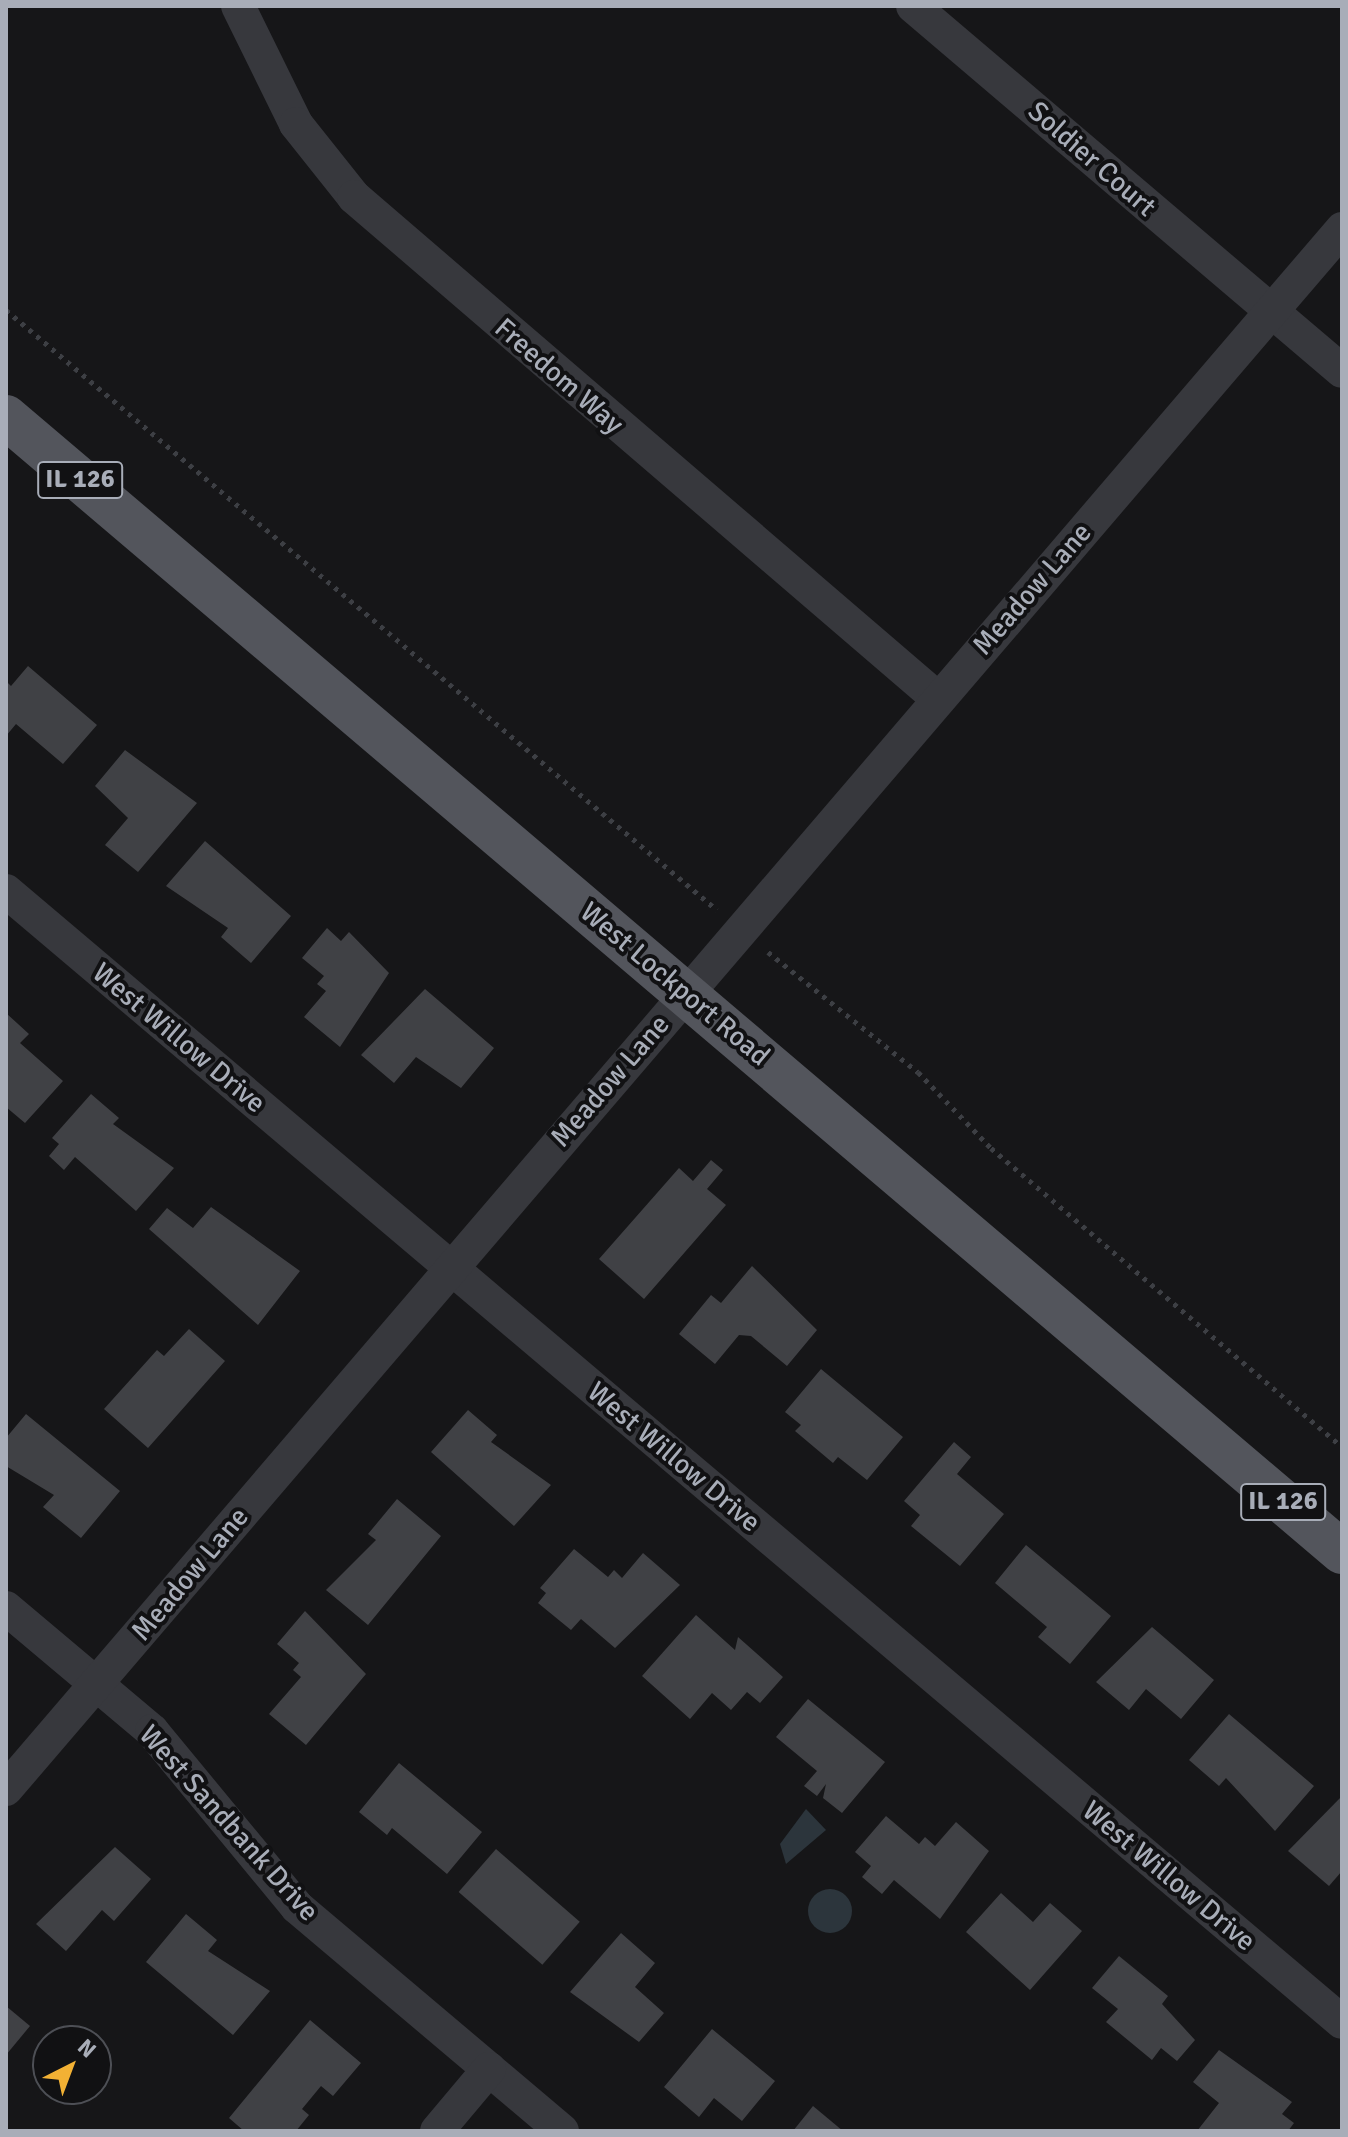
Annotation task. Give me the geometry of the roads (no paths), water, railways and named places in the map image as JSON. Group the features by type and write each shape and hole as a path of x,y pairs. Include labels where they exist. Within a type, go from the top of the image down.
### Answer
{"main road":[{"name":"West Lockport Road","path":"6,417 1342,1552"}],"street":[{"name":"Freedom Way","path":"238,6 296,124 354,197 937,698"},
{"name":"Soldier Court","path":"913,6 1342,371"},
{"name":"Meadow Lane","path":"6,1789 937,698 1342,229"},
{"name":"West Willow Drive","path":"6,891 1342,2022"},
{"name":"West Sandbank Drive","path":"6,1608 152,1731 297,1907 562,2131"},
{"path":"437,2131 489,2069"}]}
